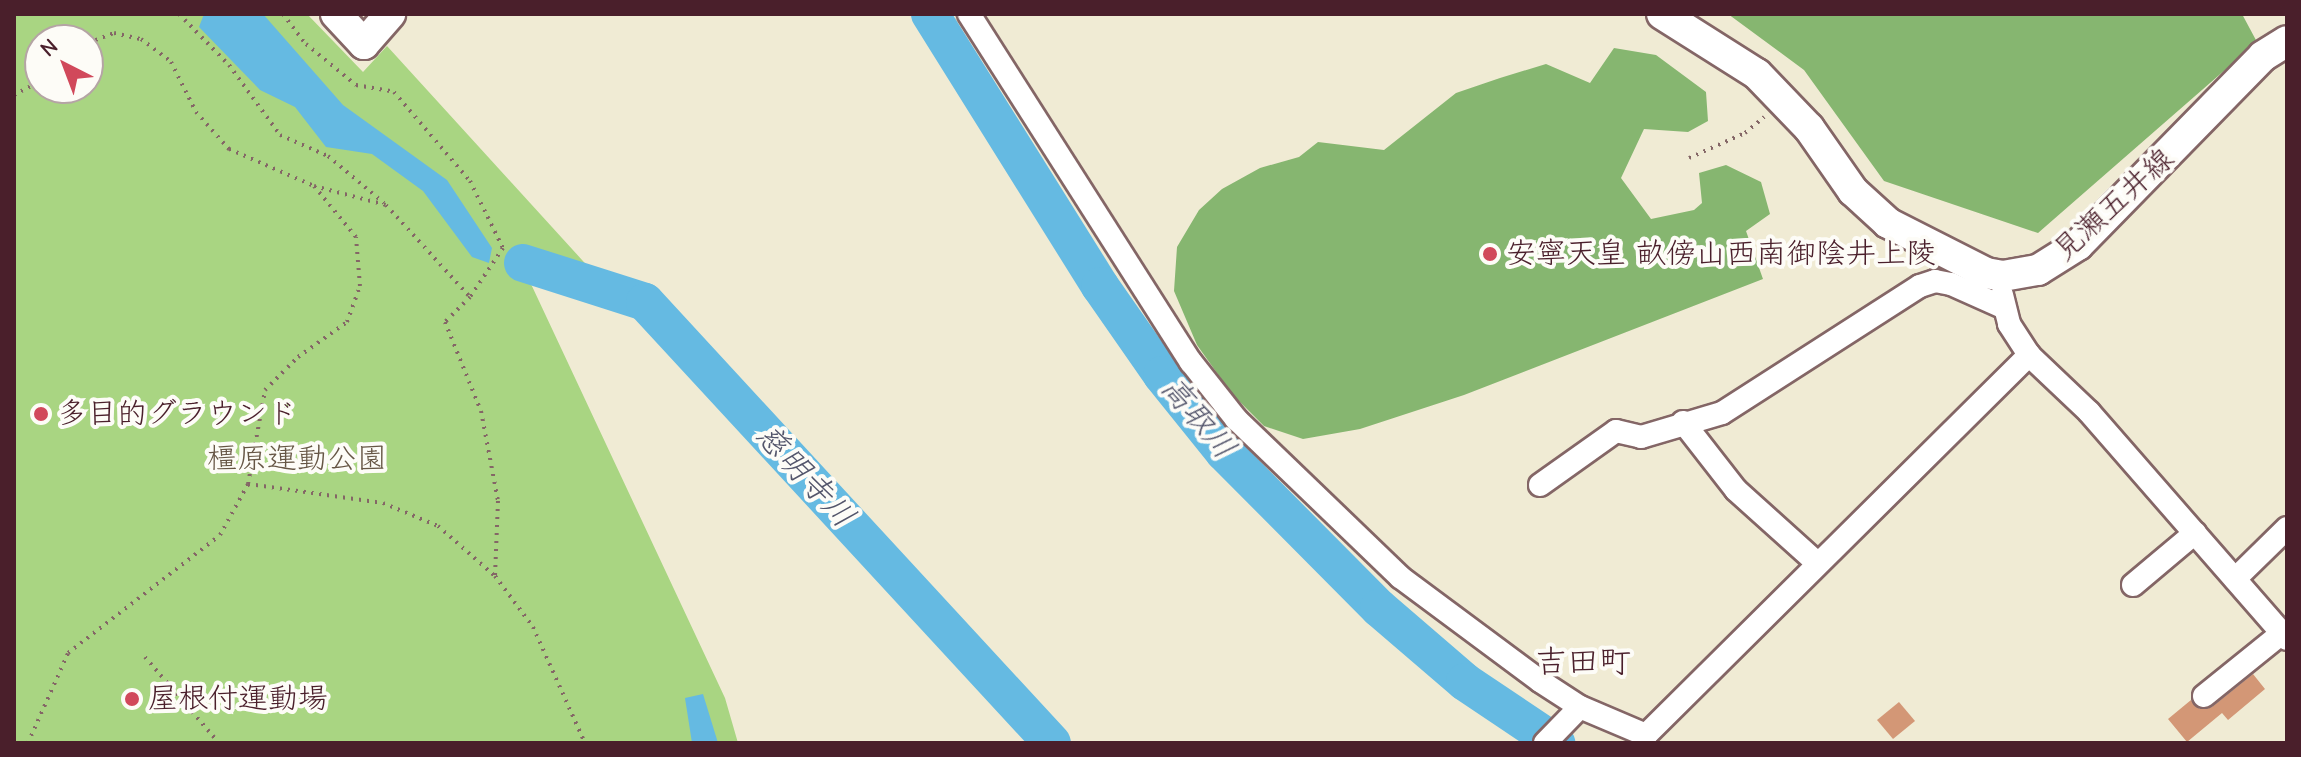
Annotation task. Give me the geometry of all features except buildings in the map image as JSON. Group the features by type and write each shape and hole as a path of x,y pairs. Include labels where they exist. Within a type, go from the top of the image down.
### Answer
{"main road":[{"path":"336,14 364,44 390,14"},
{"path":"1672,17 1730,52 1784,100 1868,207 1986,273 2003,276"},
{"name":"見瀬五井線","path":"2003,276 2038,270 2078,245 2285,36"}],"street":[{"path":"969,14 1191,362 1236,419 1400,577 1576,712 1646,735 2029,355"},
{"path":"2003,276 2003,307 2029,355 2089,412 2284,636 2204,696"},
{"path":"1540,485 1616,431 1641,437 1734,406 1935,281 2003,307"},
{"path":"1683,422 1736,490 1817,563"},
{"path":"2235,579 2287,528"},
{"path":"2133,585 2195,533"},
{"path":"1545,743 1576,712"}],"path":[{"path":"179,14 229,65 280,135 328,156 386,205 470,297"},
{"path":"283,14 306,44 356,85 394,92 470,181 503,248 470,297 445,322 481,411 498,501 495,576"},
{"path":"104,37 114,33 141,39 171,62 196,112 229,149 314,186 386,205"},
{"path":"1689,158 1745,133 1784,100"},
{"path":"28,743 68,653 220,535 248,484 265,390 298,357 347,322 360,286 356,237 314,186"},
{"path":"248,484 383,503 438,526 495,576 533,627 585,743"},
{"path":"145,657 219,743"}],"green space":[{"name":"橿原運動公園","path":"14,14 307,14 363,72 387,46 603,283 516,252 725,698 738,743 14,743"},
{"path":"1728,14 2242,14 2257,42 2038,233 1884,181 1804,70"},
{"path":"1614,48 1656,55 1706,92 1708,121 1688,132 1644,129 1621,178 1651,219 1694,210 1702,203 1699,173 1726,165 1761,182 1770,214 1746,231 1763,279 1464,395 1360,429 1303,439 1264,426 1232,394 1197,345 1174,291 1177,247 1199,210 1222,189 1260,168 1299,157 1318,142 1384,150 1456,93 1546,64 1590,83"}],"water":[{"path":"204,14 263,14 343,105 447,180 492,248 489,263 472,257 423,191 372,154 326,147 295,107 260,90 199,27"},
{"path":"703,694 718,743 692,743 685,698"}],"waterway":[{"name":"高取川","path":"930,14 1100,286 1162,375 1224,452 1379,608 1465,682 1556,743"},
{"name":"慈明寺川","path":"523,263 645,302 1052,743"}],"place":[{"name":"安寧天皇 畝傍山西南御陰井上陵","path":"1490,254"},
{"name":"多目的グラウンド","path":"41,414"},
{"name":"屋根付運動場","path":"132,699"}],"district":[{"name":"吉田町","path":"1583,662"}]}
